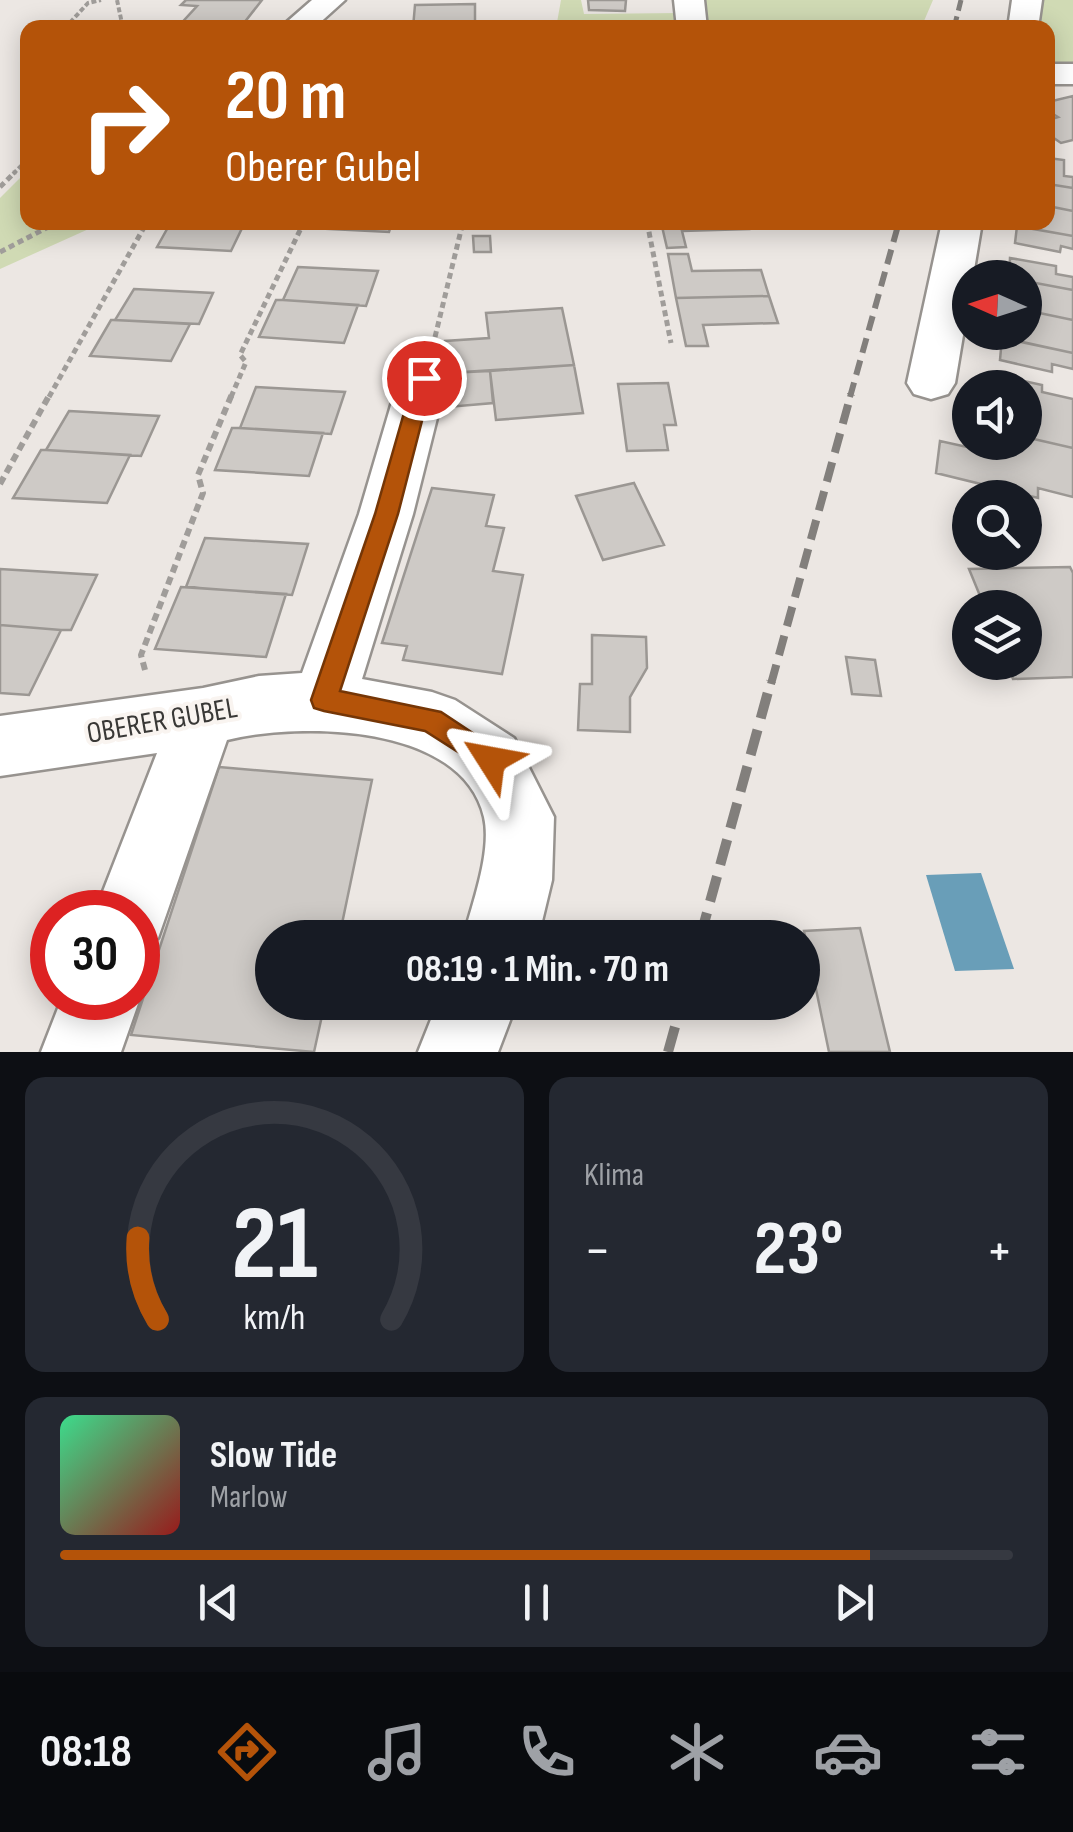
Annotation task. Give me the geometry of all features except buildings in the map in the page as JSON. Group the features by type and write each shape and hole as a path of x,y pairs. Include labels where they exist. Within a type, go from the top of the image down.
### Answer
{"street":[{"path":"305,20 330,0"},
{"path":"931,383 960,230"},
{"path":"324,700 386,514 424,378"},
{"name":"OBERER GUBEL","path":"0,746 182,720 259,704 324,700 432,720 491,760 519,817 516,880 505,920"},
{"path":"138,890 182,720"},
{"path":"81,1052 93,1020"},
{"path":"458,1052 471,1020"}],"path":[{"path":"73,20 88,3 101,0"},
{"path":"0,187 20,167"},
{"path":"0,252 43,230"},
{"path":"0,484 143,230"},
{"path":"182,720 141,654 203,493 198,476 246,362 240,355 300,230"},
{"path":"424,378 462,230"},
{"path":"649,230 671,344"}],"green space":[{"path":"561,0 581,0 584,14 679,13 679,20 557,20"},
{"path":"696,0 933,0 924,20 699,20"},
{"path":"1039,0 1073,0 1073,64 1055,62 1055,20 1036,20"},
{"path":"20,178 20,230 86,230 0,269 0,198"}],"water":[{"path":"981,873 1014,969 955,971 926,875"}],"railway":[{"path":"956,20 961,0"},
{"path":"850,397 897,230"},
{"path":"771,684 851,394"},
{"path":"705,920 771,681"},
{"path":"668,1052 677,1020"}],"route":[{"path":"424,378 386,514 324,700 432,720 491,760"}]}
